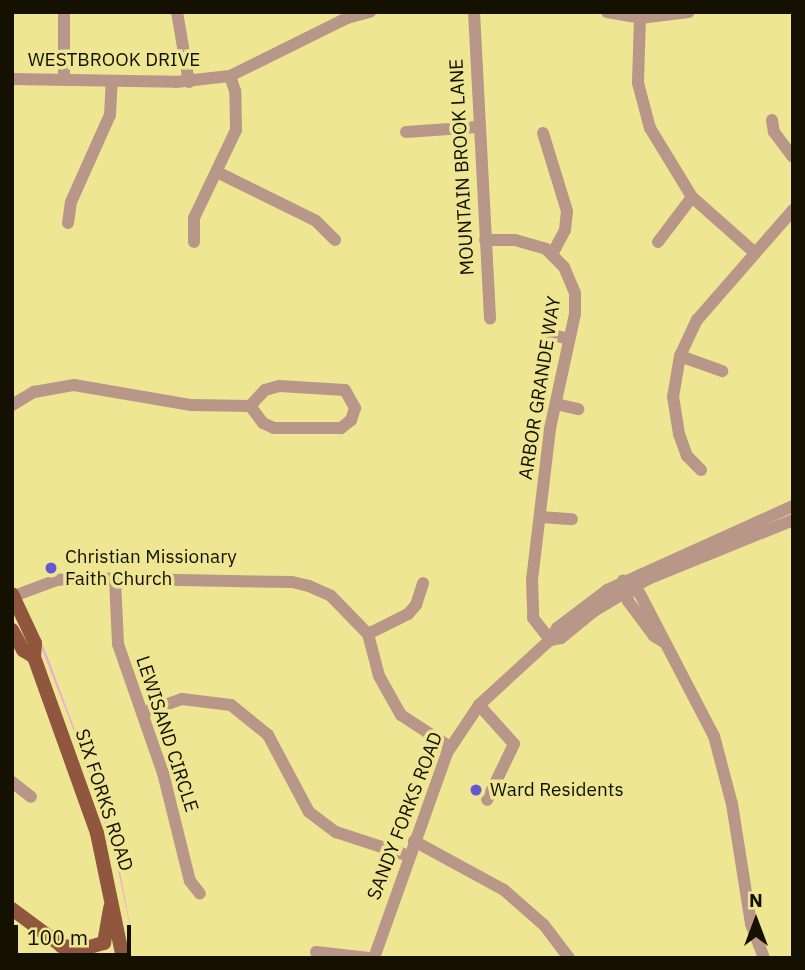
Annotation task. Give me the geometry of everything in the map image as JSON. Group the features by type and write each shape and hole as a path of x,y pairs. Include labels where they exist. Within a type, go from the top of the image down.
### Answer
{"main road":[{"name":"SIX FORKS ROAD","path":"13,595 36,647 33,657"},
{"name":"SIX FORKS ROAD","path":"12,630 23,650 33,657 86,796 114,897 123,958"},
{"path":"61,946 86,948 104,943 114,897"},
{"path":"12,909 78,958"}],"street":[{"path":"64,12 64,80"},
{"path":"177,12 189,82"},
{"name":"WESTBROOK DRIVE","path":"12,79 189,82 230,76 346,15 370,12"},
{"name":"MOUNTAIN BROOK LANE","path":"474,12 490,319"},
{"path":"607,12 640,18 689,12"},
{"path":"640,18 638,83 650,128 692,197 754,251"},
{"path":"194,242 194,218 236,131 235,91 230,76"},
{"path":"68,223 71,202 110,115 112,81"},
{"path":"772,120 774,132 793,157"},
{"path":"406,132 478,127"},
{"path":"485,240 532,243 552,254 565,230 567,211 543,134"},
{"path":"217,172 316,221 335,240"},
{"path":"658,242 692,197"},
{"path":"701,470 687,456 679,434 673,397 680,356 697,320 754,251 792,212"},
{"name":"ARBOR GRANDE WAY","path":"550,640 533,618 530,603 556,404 575,293 564,267 552,254"},
{"path":"550,334 569,339"},
{"path":"680,356 722,371"},
{"path":"12,405 33,392 74,385 191,405 250,406 265,390 279,386 345,390 355,408 352,420 341,428 274,428 263,423 250,406"},
{"path":"556,404 578,409"},
{"name":"SANDY FORKS ROAD","path":"372,958 450,747 479,705 550,640 562,638 627,587 793,506"},
{"path":"541,517 572,520"},
{"name":"SANDY FORKS ROAD","path":"627,587 793,520"},
{"path":"13,595 57,580 292,582 331,596 368,634 379,676 401,715 450,747"},
{"name":"LEWISAND CIRCLE","path":"115,580 118,644 142,713 190,881 200,894"},
{"path":"368,634 408,614 416,605 422,583"},
{"path":"627,587 654,636 664,642 694,692 720,752 751,924 764,958"},
{"path":"142,713 182,699 231,705 268,735 309,812 336,832 409,856"},
{"path":"479,705 514,744 487,800"},
{"path":"12,782 31,797"},
{"path":"414,841 504,890 544,925 569,958"},
{"path":"316,952 372,958"}],"shaded area":[{"path":"25,606 47,655 94,781 118,861 134,946 117,865 86,762"}],"place":[{"name":"Christian Missionary Faith Church","path":"51,568"},
{"name":"Ward Residents","path":"476,790"}]}
